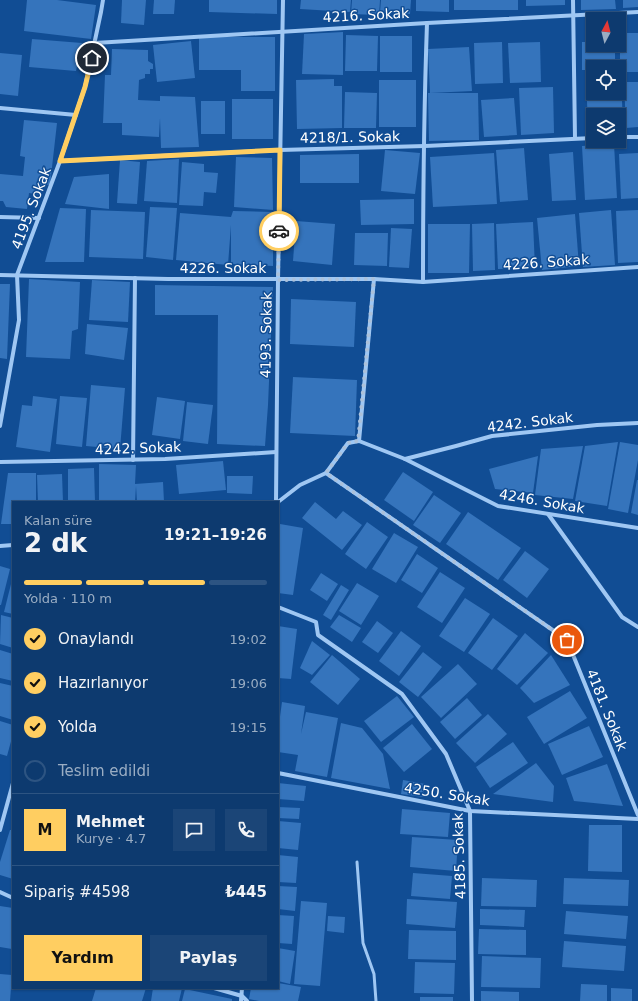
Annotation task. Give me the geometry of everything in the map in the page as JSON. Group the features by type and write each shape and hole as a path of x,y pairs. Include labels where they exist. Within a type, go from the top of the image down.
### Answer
{"street":[{"name":"4195. Sokak","path":"0,426 19,320 17,275 76,116 85,87 103,0"},
{"name":"4193. Sokak","path":"277,501 276,452 278,280 284,0"},
{"path":"573,0 575,138"},
{"name":"4216. Sokak","path":"95,43 284,31 638,12"},
{"path":"423,282 424,114 427,23"},
{"path":"0,108 76,116"},
{"path":"626,137 638,137"},
{"name":"4218/1. Sokak","path":"60,161 280,150 425,146 586,138"},
{"path":"0,217 39,218"},
{"name":"4226. Sokak","path":"0,275 278,280 374,279 423,282 638,267"},
{"path":"133,460 135,278"},
{"path":"358,441 374,279"},
{"name":"4242. Sokak","path":"405,458 492,436 597,425 638,423"},
{"path":"278,501 300,485 326,473 348,443 358,441 405,458"},
{"name":"4242. Sokak","path":"0,462 165,459 276,452"},
{"name":"4246. Sokak","path":"405,458 498,506 638,528"},
{"name":"4181. Sokak","path":"326,473 567,640 638,815"},
{"path":"548,514 622,617 638,627"},
{"path":"0,546 12,545"},
{"name":"4185. Sokak","path":"279,607 316,622 318,635 402,694 446,754 470,811 472,1001"},
{"name":"4250. Sokak","path":"279,773 470,811 638,819"},
{"path":"0,830 12,787"},
{"path":"0,892 12,898"},
{"path":"216,989 247,1001"},
{"path":"241,999 242,989"}],"lane":[{"path":"357,862 363,943 374,974 376,1001"}],"building":[{"path":"27,0 57,0 96,5 91,39 24,31"},
{"path":"122,0 146,0 144,25 121,23"},
{"path":"154,0 175,0 174,14 153,14"},
{"path":"209,0 277,0 277,14 209,12"},
{"path":"301,0 351,0 350,12 300,9"},
{"path":"352,0 380,0 379,15 351,14"},
{"path":"381,0 411,0 410,14 380,12"},
{"path":"416,0 449,0 449,12 416,11"},
{"path":"454,0 518,0 518,10 454,10"},
{"path":"526,0 565,0 565,5 526,6"},
{"path":"581,0 615,0 616,9 581,10"},
{"path":"623,0 638,0 638,7 623,8"},
{"path":"343,32 343,75 302,74 304,34"},
{"path":"626,33 638,33 638,72 626,72 626,60 620,60 620,52 626,52"},
{"path":"346,35 378,36 377,71 345,71"},
{"path":"380,36 412,36 412,72 380,72"},
{"path":"199,37 275,37 275,91 241,91 241,70 199,70"},
{"path":"32,39 82,43 76,71 29,67"},
{"path":"191,41 195,78 157,82 153,45"},
{"path":"502,42 503,83 475,84 474,43"},
{"path":"540,42 541,82 510,83 508,43"},
{"path":"582,42 586,42 586,52 615,52 615,60 586,60 586,70 582,70"},
{"path":"469,47 472,91 430,93 428,49"},
{"path":"112,49 148,50 148,61 153,64 153,69 150,69 150,74 145,74 145,78 139,80 138,100 160,101 160,96 195,97 199,147 161,148 160,118 159,137 122,135 122,123 103,123 105,75 111,75"},
{"path":"0,53 22,55 18,96 0,94"},
{"path":"334,79 334,86 342,86 342,128 297,129 296,80"},
{"path":"379,80 416,80 416,127 379,127"},
{"path":"626,82 638,82 638,127 626,128"},
{"path":"553,87 554,133 521,135 519,88"},
{"path":"345,92 377,93 376,128 344,128"},
{"path":"428,93 478,93 479,140 429,141"},
{"path":"514,98 517,135 484,137 481,100"},
{"path":"232,99 273,99 273,139 232,139"},
{"path":"587,100 622,100 622,108 587,108"},
{"path":"201,101 225,101 225,134 201,134"},
{"path":"24,120 57,123 50,185 42,184 41,195 29,193 27,209 6,207 3,201 0,201 0,174 23,176 25,157 20,156"},
{"path":"582,146 586,146 586,148 614,148 617,198 585,200"},
{"path":"524,148 528,200 500,202 496,150"},
{"path":"385,150 420,153 415,194 381,191"},
{"path":"573,152 576,200 552,201 549,154"},
{"path":"494,153 497,204 433,207 430,157"},
{"path":"638,153 638,198 621,199 619,154"},
{"path":"359,154 359,183 300,183 300,155"},
{"path":"236,157 272,158 273,210 234,207"},
{"path":"179,159 177,203 144,201 147,161"},
{"path":"120,160 140,162 137,204 117,203"},
{"path":"182,162 204,164 204,172 218,173 216,193 204,192 203,206 179,205"},
{"path":"109,174 109,209 65,204 74,177"},
{"path":"414,199 414,224 361,225 360,200"},
{"path":"150,207 177,208 173,260 146,257"},
{"path":"60,208 86,209 84,262 45,262"},
{"path":"91,210 145,212 143,259 89,257"},
{"path":"611,210 615,265 583,267 579,213"},
{"path":"638,210 638,262 618,263 616,211"},
{"path":"233,211 273,212 273,266 231,264 231,225 228,265 176,260 180,213 231,217"},
{"path":"575,214 579,266 542,270 537,218"},
{"path":"296,221 335,224 332,265 293,261"},
{"path":"533,222 535,268 498,269 496,224"},
{"path":"494,223 495,270 473,271 472,224"},
{"path":"428,224 470,224 469,273 428,273"},
{"path":"391,228 412,229 409,268 389,267"},
{"path":"355,233 388,233 387,266 354,265"},
{"path":"29,279 80,282 78,329 72,331 70,359 26,357"},
{"path":"92,280 130,282 128,322 89,320"},
{"path":"0,284 10,284 7,359 0,358"},
{"path":"155,285 273,287 265,446 217,444 218,315 155,315"},
{"path":"291,299 356,302 354,347 290,344"},
{"path":"87,324 128,328 124,360 85,354"},
{"path":"293,377 357,380 355,436 290,433"},
{"path":"91,385 125,388 120,449 86,446"},
{"path":"33,396 57,399 50,452 16,447 22,405 32,406"},
{"path":"60,396 87,398 82,447 56,444"},
{"path":"157,397 185,401 180,439 152,435"},
{"path":"187,402 213,405 208,444 183,441"},
{"path":"618,442 607,506 575,501 585,446"},
{"path":"620,442 638,445 638,460 628,513 608,509"},
{"path":"583,446 573,499 535,495 541,449"},
{"path":"538,456 533,493 495,489 489,469"},
{"path":"223,461 226,490 179,494 176,465"},
{"path":"99,464 136,465 135,484 163,482 164,501 137,501 136,486 135,501 99,501"},
{"path":"94,468 95,501 68,501 68,469"},
{"path":"403,472 433,492 414,521 384,500"},
{"path":"8,473 36,473 36,501 12,501 12,524 1,524"},
{"path":"62,474 63,501 38,501 37,475"},
{"path":"227,476 253,476 252,494 227,493"},
{"path":"638,480 638,515 631,513"},
{"path":"434,495 461,513 440,543 413,525"},
{"path":"315,502 336,519 343,511 362,525 342,550 302,518"},
{"path":"468,512 521,548 498,580 446,544"},
{"path":"367,522 388,537 366,569 345,554"},
{"path":"279,524 303,528 293,595 279,593"},
{"path":"394,533 418,547 396,583 372,569"},
{"path":"525,551 549,569 527,598 503,580"},
{"path":"417,554 438,568 422,593 401,580"},
{"path":"0,566 10,569 1,605 0,605"},
{"path":"440,572 465,588 442,623 417,607"},
{"path":"321,573 338,584 327,601 310,590"},
{"path":"12,580 12,614 4,612"},
{"path":"357,583 379,596 361,625 339,611"},
{"path":"341,585 349,590 331,620 323,615"},
{"path":"465,598 490,614 464,652 439,636"},
{"path":"1,615 12,618 12,648 0,644"},
{"path":"339,615 361,628 352,642 330,627"},
{"path":"493,618 518,636 492,670 468,653"},
{"path":"377,621 393,633 378,653 362,642"},
{"path":"279,626 297,629 291,679 279,678"},
{"path":"401,631 421,646 399,676 379,661"},
{"path":"525,633 548,653 517,685 497,669"},
{"path":"312,641 330,655 312,675 300,668"},
{"path":"0,650 12,654 12,681 0,678"},
{"path":"423,652 442,667 418,697 399,682"},
{"path":"332,655 360,679 338,705 310,682"},
{"path":"551,655 570,685 534,703 520,688"},
{"path":"458,664 477,684 441,718 421,697"},
{"path":"0,683 12,686 12,720 0,716"},
{"path":"570,691 587,718 544,744 527,717"},
{"path":"397,696 414,717 381,742 364,721"},
{"path":"467,698 482,715 455,739 440,722"},
{"path":"282,702 305,706 301,734 306,712 338,718 327,777 295,771 298,755 279,752 279,724"},
{"path":"488,714 507,734 475,763 456,743"},
{"path":"0,721 12,725 12,738 7,756 0,754"},
{"path":"341,723 362,728 383,754 390,789 331,778"},
{"path":"412,724 432,749 404,772 383,748"},
{"path":"589,726 603,757 562,775 548,744"},
{"path":"513,742 528,763 490,788 476,767"},
{"path":"536,763 554,786 553,802 493,794"},
{"path":"607,764 623,806 574,801 566,778"},
{"path":"403,780 425,784 423,797 401,794"},
{"path":"279,783 306,786 304,801 279,799"},
{"path":"279,807 300,808 299,819 279,818"},
{"path":"402,809 450,813 448,837 400,834"},
{"path":"279,821 301,823 298,850 279,848"},
{"path":"589,825 622,825 622,872 588,871"},
{"path":"10,830 12,830 12,879 0,875 0,862"},
{"path":"412,837 458,840 456,871 410,867"},
{"path":"279,855 298,857 296,883 279,882"},
{"path":"413,873 452,876 450,899 411,896"},
{"path":"482,878 537,880 536,907 481,906"},
{"path":"564,878 629,880 628,906 563,904"},
{"path":"279,886 297,887 295,911 279,909"},
{"path":"407,899 457,902 455,928 406,924"},
{"path":"301,901 327,903 320,986 294,984"},
{"path":"0,906 12,908 12,949 0,947"},
{"path":"480,909 525,910 524,927 480,925"},
{"path":"566,911 628,916 626,939 564,934"},
{"path":"279,915 294,916 292,944 279,943"},
{"path":"328,916 345,917 344,933 327,931"},
{"path":"479,929 526,930 526,955 478,954"},
{"path":"409,930 456,931 456,960 408,959"},
{"path":"564,941 626,946 624,971 562,967"},
{"path":"279,948 295,951 290,984 279,981"},
{"path":"482,956 541,958 540,988 481,987"},
{"path":"415,962 455,963 454,994 414,993"},
{"path":"0,974 12,975 10,1001 0,1001"},
{"path":"279,983 301,987 298,1001 259,1001 249,999 251,989 279,989"},
{"path":"581,984 607,985 607,1001 580,1001"},
{"path":"611,988 632,989 632,1001 611,1001"},
{"path":"96,989 146,989 142,1001 92,1001"},
{"path":"153,989 182,989 179,1001 151,1001"},
{"path":"185,989 232,999 232,1001 182,1001"},
{"path":"481,991 519,992 519,1001 481,1001"},
{"path":"420,997 453,997 453,1001 420,1001"}],"way so far":[{"path":"279,231 278,280 374,279 358,441 348,443 326,473 567,640"}],"route":[{"path":"92,58 85,87 60,161 280,150 279,231"}]}
